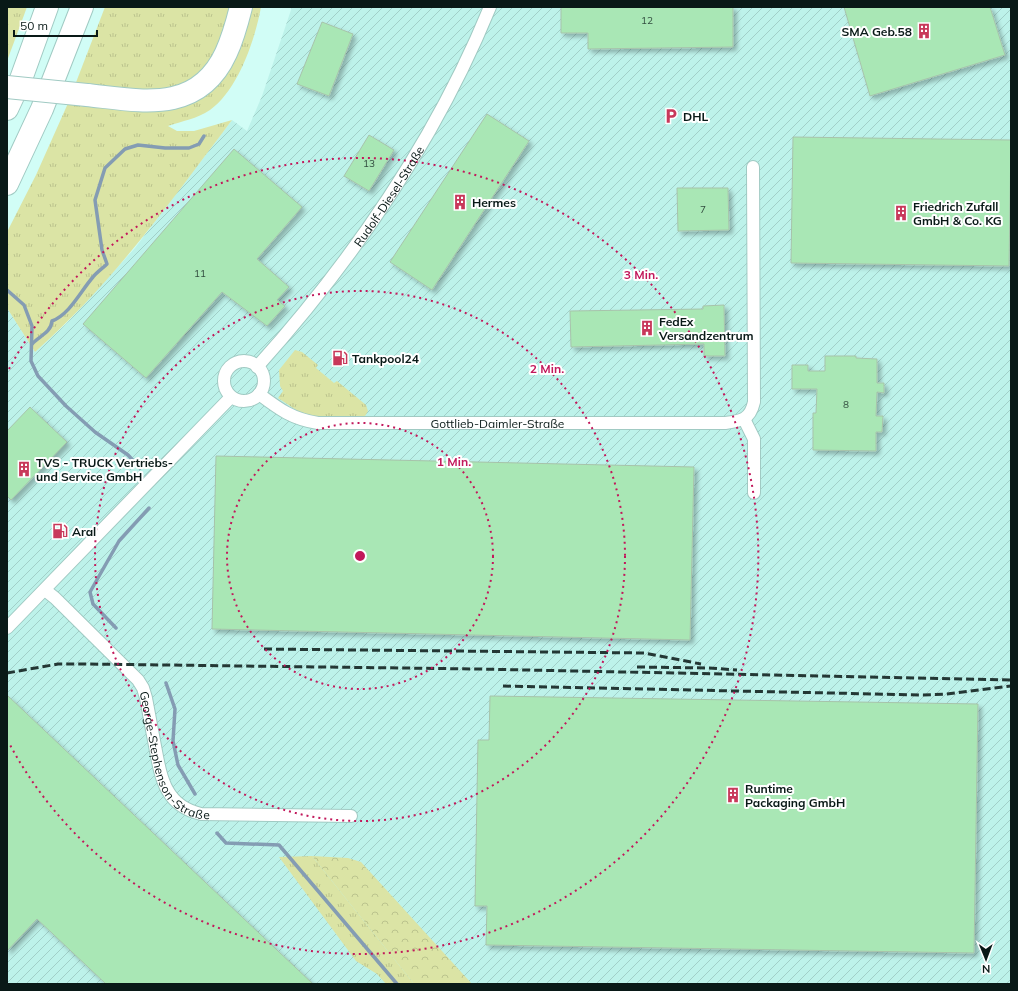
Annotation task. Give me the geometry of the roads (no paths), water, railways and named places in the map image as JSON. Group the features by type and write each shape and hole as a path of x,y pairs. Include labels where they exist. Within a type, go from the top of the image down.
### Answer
{"highway":[{"path":"7,109 21,78 48,7"},
{"path":"7,184 42,109 82,7"},
{"path":"7,87 141,101 173,99 186,95 199,88 210,79 226,54 241,7"}],"street":[{"name":"Rudolf-Diesel-Straße","path":"257,367 324,289 384,206 434,123 466,61 490,7"},
{"path":"753,167 754,402 749,415 744,419 754,439 754,493"},
{"path":"239,362 246,362 257,367 262,373 264,380 263,388 259,394 253,399 245,401 230,397 224,386 224,380 228,368 239,362"},
{"name":"Gottlieb-Daimler-Straße","path":"259,394 282,411 297,418 318,423 725,423 737,422 744,419"},
{"path":"7,628 230,397"},
{"name":"George-Stephenson-Straße","path":"45,590 55,598 138,680 143,688 146,698 161,775 171,795 180,805 190,812 202,814 351,816"}],"waterway":[{"path":"32,344 49,329 52,321 58,318 69,308 96,273 107,264 102,250 95,200 105,168 125,149 138,145 165,148 189,148 199,144 204,136"},
{"path":"7,290 24,305 32,326 31,361 38,376 66,406 95,432 128,455 140,468"},
{"path":"116,628 93,604 90,592 119,541 149,508"},
{"path":"166,683 175,709 173,741 178,765 195,794"},
{"path":"217,833 226,843 279,845 397,984"}],"railway":[{"path":"264,649 644,653 701,664"},
{"path":"7,673 58,664 87,664 479,669 1011,680"},
{"path":"637,667 737,670"},
{"path":"503,686 923,695 947,694 1011,686"}],"place":[{"name":"SMA Geb.58","path":"924,31"},
{"name":"DHL","path":"671,116"},
{"name":"Hermes","path":"460,202"},
{"name":"Friedrich Zufall GmbH & Co. KG","path":"901,213"},
{"name":"FedEx Versandzentrum","path":"647,328"},
{"name":"Tankpool24","path":"340,358"},
{"name":"TVS - TRUCK Vertriebs- und Service GmbH","path":"24,469"},
{"name":"Aral","path":"60,531"},
{"name":"Runtime Packaging GmbH","path":"733,795"}]}
